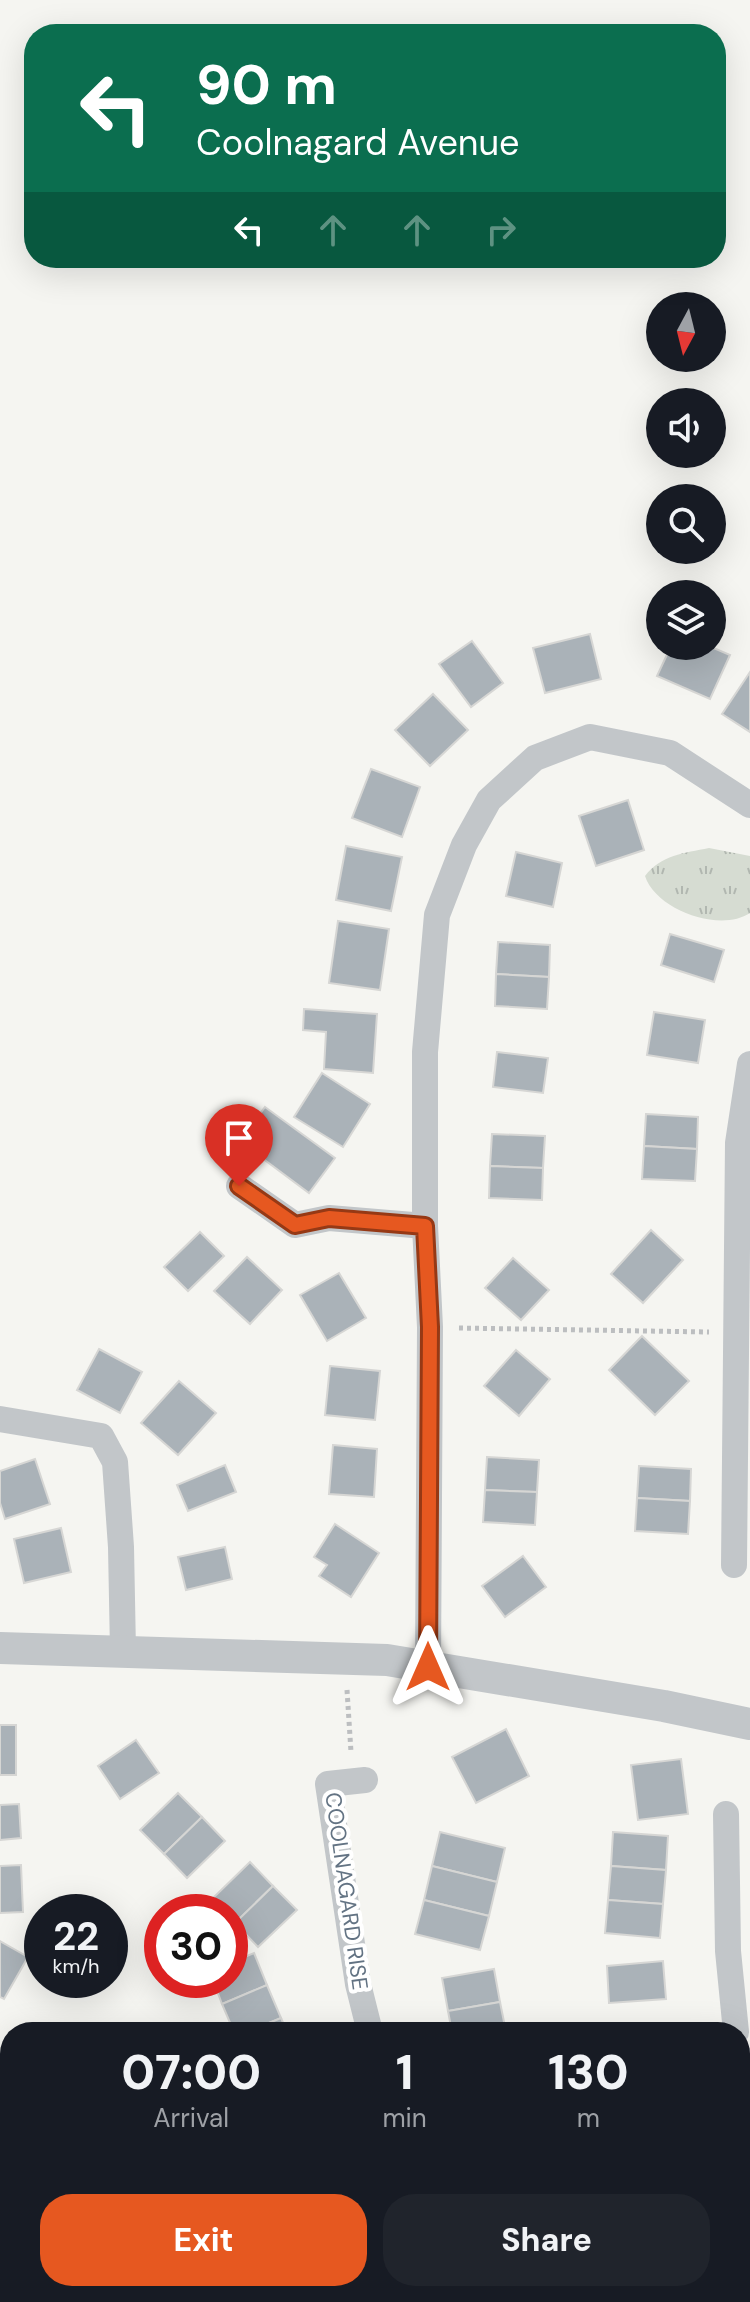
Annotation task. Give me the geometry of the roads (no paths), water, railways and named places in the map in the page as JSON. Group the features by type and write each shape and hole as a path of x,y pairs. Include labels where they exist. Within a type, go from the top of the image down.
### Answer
{"street":[{"path":"428,1667 430,1327 425,1226 425,1052 437,915 464,845 489,800 535,758 590,737 670,753 750,805"},
{"path":"734,1565 738,1143 750,1064"},
{"path":"239,1186 295,1225 329,1218 425,1226"},
{"path":"0,1419 101,1436 115,1462 123,1651"},
{"path":"0,1648 387,1660 664,1706 750,1724"},
{"name":"COOLNAGARD RISE","path":"359,1780 328,1784 358,1984 368,2022"},
{"path":"726,1814 739,1951 736,2022"}]}
